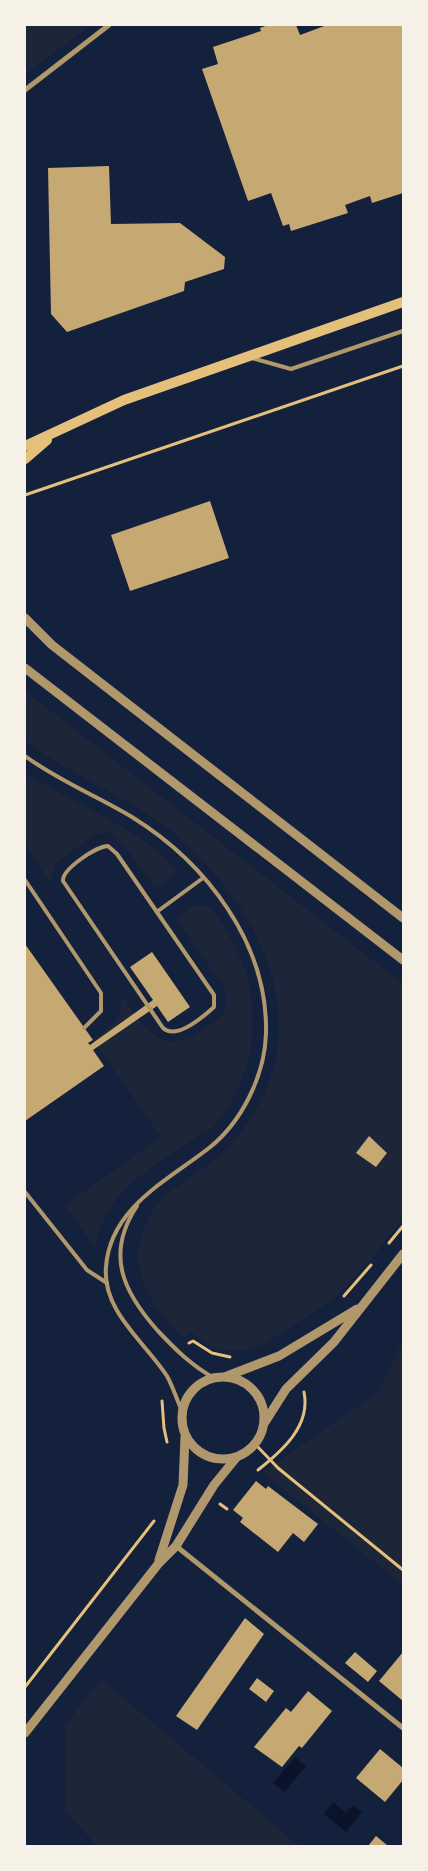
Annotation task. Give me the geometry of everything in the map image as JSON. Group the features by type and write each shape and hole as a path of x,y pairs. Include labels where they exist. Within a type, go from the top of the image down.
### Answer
{"main road":[{"path":"25,446 124,400 403,302"},
{"path":"25,459 52,435"}],"street":[{"path":"25,90 109,25"},
{"path":"25,618 52,646 403,918"},
{"path":"25,668 403,960"},
{"path":"25,1733 159,1563 176,1546 208,1494 236,1458 255,1444 264,1424 286,1389 334,1342 403,1254"},
{"path":"225,1377 271,1360 362,1306"},
{"path":"236,1458 225,1460 202,1454 192,1447 185,1437 181,1424 182,1411 186,1400 193,1390 202,1382 214,1378 237,1379 256,1393 262,1404 264,1424"},
{"path":"159,1563 183,1485 185,1437"},
{"path":"176,1546 403,1728"}],"lane":[{"path":"245,356 291,369 403,331"},
{"path":"25,756 67,784 140,823 176,852 203,878 239,928 256,963 265,1003 264,1051 259,1072 248,1096 224,1134 211,1147 142,1200 125,1217 114,1235 106,1266 107,1283 112,1299 123,1319 168,1378 182,1411"},
{"path":"108,846 158,911 211,989 216,1001 211,1010 173,1033 163,1028 67,888 63,876 67,869 100,847 108,846"},
{"path":"158,911 203,878"},
{"path":"25,880 101,993 101,1011 84,1028"},
{"path":"25,1192 87,1270 107,1283"},
{"path":"142,1200 128,1223 121,1249 121,1266 125,1284 150,1322 183,1358 214,1378"}],"path":[{"path":"25,495 403,366"},
{"path":"386,1247 403,1226"},
{"path":"338,1301 375,1261"},
{"path":"193,1340 212,1353 234,1357"},
{"path":"258,1470 279,1452 303,1419 306,1407 303,1387"},
{"path":"162,1396 164,1428 169,1445"},
{"path":"255,1444 270,1460 403,1570"},
{"path":"25,1687 158,1514"}],"shaded area":[{"path":"25,25 91,25 25,74"},
{"path":"25,691 403,984 403,1218 374,1256 334,1299 266,1343 249,1350 225,1351 211,1347 191,1332 184,1338 163,1316 147,1290 141,1277 139,1247 147,1222 158,1204 173,1189 226,1150 259,1105 274,1067 279,1029 276,992 265,955 247,919 224,885 195,852 176,835 135,806 46,756 25,741"},
{"path":"25,772 41,783 142,839 169,862 175,871 171,880 165,884 155,886 119,839 108,832 94,835 56,863 52,872 51,883 25,845"},
{"path":"201,905 214,912 220,920 240,957 248,981 253,1031 249,1056 242,1080 230,1103 213,1127 147,1171 120,1195 101,1227 95,1248 65,1205 161,1137 93,1040 115,1021 121,1009 121,993 145,1027 151,1033 166,1041 181,1041 198,1033 215,1021 225,1010 227,1004 224,987 176,918 194,906"},
{"path":"403,1340 403,1585 262,1472 378,1393"},
{"path":"101,1679 299,1846 97,1846 65,1811 65,1725"},
{"path":"295,1757 306,1766 285,1792 273,1783"},
{"path":"333,1802 346,1813 353,1805 362,1812 346,1832 324,1814"}],"building":[{"path":"268,25 296,25 300,35 327,25 403,25 403,193 372,203 370,196 345,205 348,213 291,231 289,224 283,226 271,193 248,201 202,69 218,64 213,47 261,31 260,28"},
{"path":"109,166 111,224 180,223 225,257 224,269 185,282 184,291 67,332 51,314 48,168"},
{"path":"210,501 229,558 130,591 111,535"},
{"path":"25,944 93,1040 88,1043 90,1045 153,1000 130,967 152,952 190,1007 168,1022 157,1006 93,1050 104,1066 25,1121"},
{"path":"369,1136 387,1153 376,1167 356,1153"},
{"path":"256,1481 266,1489 268,1486 318,1524 304,1542 293,1533 278,1552 240,1522 243,1518 233,1510"},
{"path":"245,1618 264,1634 197,1730 176,1716"},
{"path":"355,1652 377,1671 368,1682 345,1663"},
{"path":"403,1652 403,1701 379,1681"},
{"path":"257,1678 274,1691 266,1702 249,1689"},
{"path":"308,1691 332,1711 302,1748 299,1746 282,1767 254,1747 286,1708 291,1712"},
{"path":"380,1749 403,1768 403,1780 385,1802 356,1778"},
{"path":"376,1836 388,1846 368,1846"}]}
